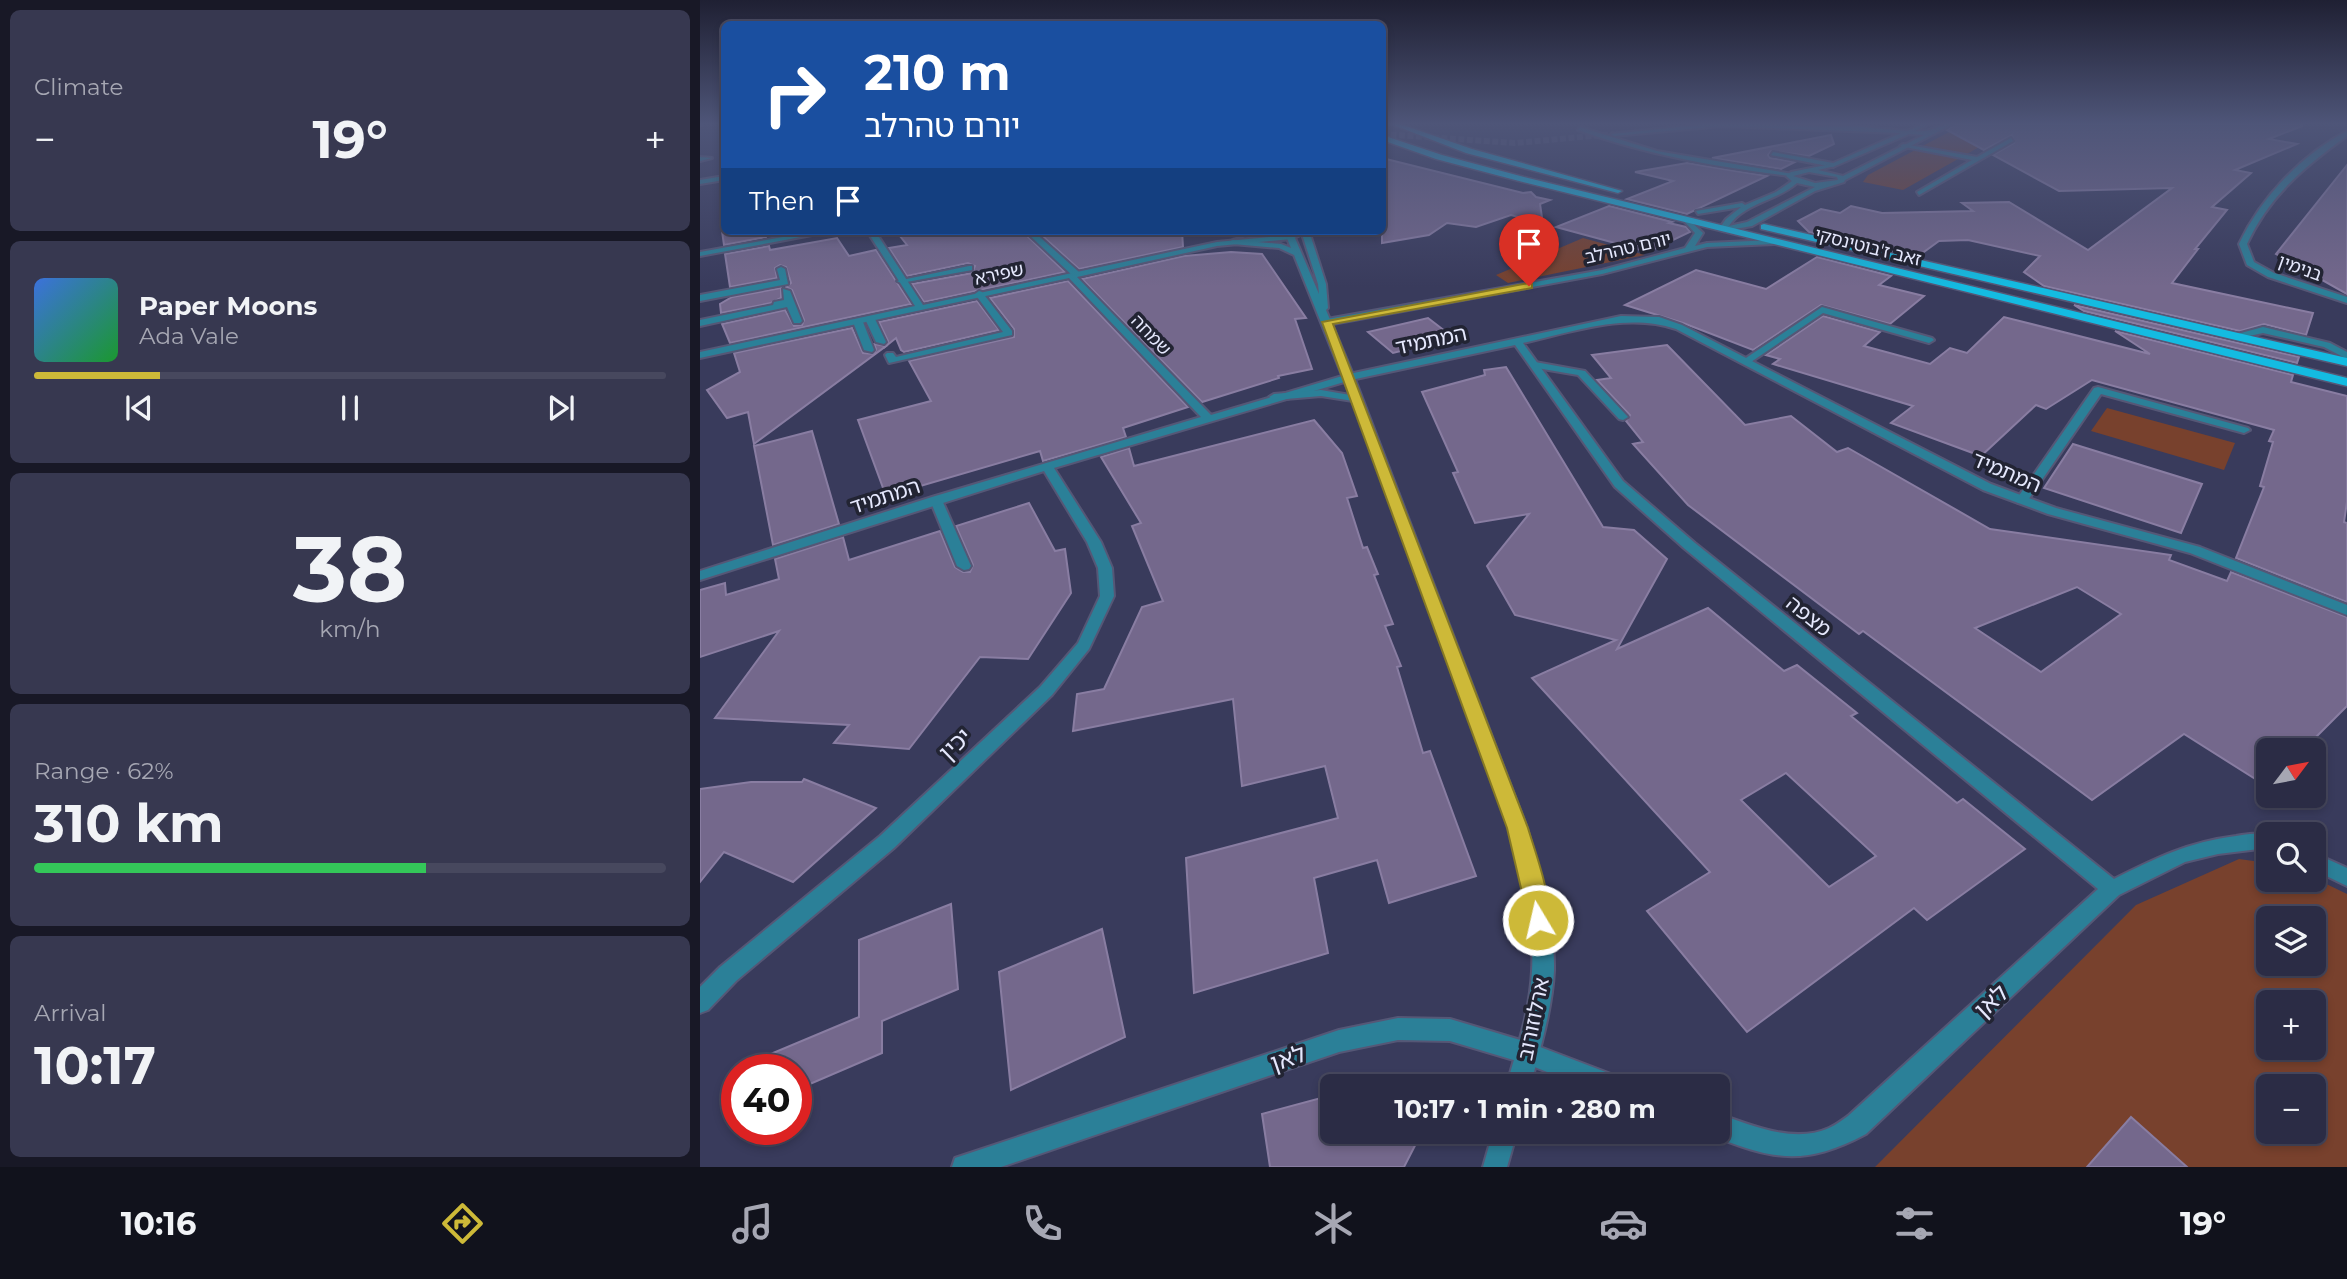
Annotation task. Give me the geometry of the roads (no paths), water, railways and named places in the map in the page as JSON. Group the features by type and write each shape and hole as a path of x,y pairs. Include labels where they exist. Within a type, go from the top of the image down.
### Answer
{"main road":[{"name":"זאב ז'בוטינסקי","path":"1522,178 1687,220 1749,224 2347,362"},
{"path":"1572,178 1632,194"},
{"name":"זאב ז'בוטינסקי","path":"1685,208 1774,242 2347,382"}],"street":[{"path":"700,182 721,178"},
{"path":"1919,193 1944,178"},
{"name":"בנימין","path":"2287,178 2251,223 2243,244 2250,263 2271,275 2347,300"},
{"path":"1749,224 1813,190 1842,179"},
{"path":"1725,224 1796,181 1829,185"},
{"path":"1698,212 1764,200"},
{"name":"יורם טהרלב","path":"1687,220 1699,233 1688,250"},
{"path":"700,254 807,235"},
{"path":"873,235 920,307"},
{"name":"שמחה","path":"1033,235 1074,274 1208,418"},
{"path":"1217,244 1227,237 1224,235"},
{"name":"שפירא","path":"700,354 1217,244 1283,235"},
{"name":"ארלוזורוב","path":"1290,235 1349,377 1518,828 1535,895 1544,969 1538,1014 1521,1074"},
{"name":"ארלוזורוב","path":"1305,235 1322,284 1326,319"},
{"path":"1233,242 1281,246 1296,253"},
{"name":"יורם טהרלב","path":"1326,319 1590,274 1715,244 1774,242"},
{"path":"901,281 969,268"},
{"path":"700,299 785,282 781,269"},
{"path":"700,321 789,301 786,290"},
{"path":"890,355 892,360 1009,333 979,294"},
{"path":"700,321 790,304 797,321"},
{"path":"1745,362 1822,310 1929,341"},
{"name":"המתמיד","path":"700,576 936,500 1274,397 1349,377 1614,320 1640,318 1659,320 1679,327 1987,487 2052,511 2195,550 2347,610"},
{"path":"870,319 881,342"},
{"path":"858,321 869,350"},
{"path":"2235,336 2263,330 2327,345 2347,356"},
{"path":"855,345 865,336"},
{"name":"מצפה","path":"1517,341 1619,484 1690,546 2112,889"},
{"path":"1535,365 1581,373 1623,417"},
{"path":"2022,500 2098,390 2244,430"},
{"path":"1274,397 1321,393 1357,399"},
{"name":"יכין","path":"700,1002 728,974 887,842 1046,691 1084,645 1107,596 1105,568 1094,542 1047,466"},
{"path":"936,500 964,566"},
{"name":"לאן","path":"1730,1130 1754,1139 1795,1145 1827,1142 1857,1125 2112,889 2181,855 2218,846 2256,841"},
{"path":"2326,867 2347,877"},
{"name":"לאן","path":"964,1167 1339,1041 1398,1029 1450,1030 1527,1053 1582,1074"},
{"path":"1495,1167 1502,1144"}]}
